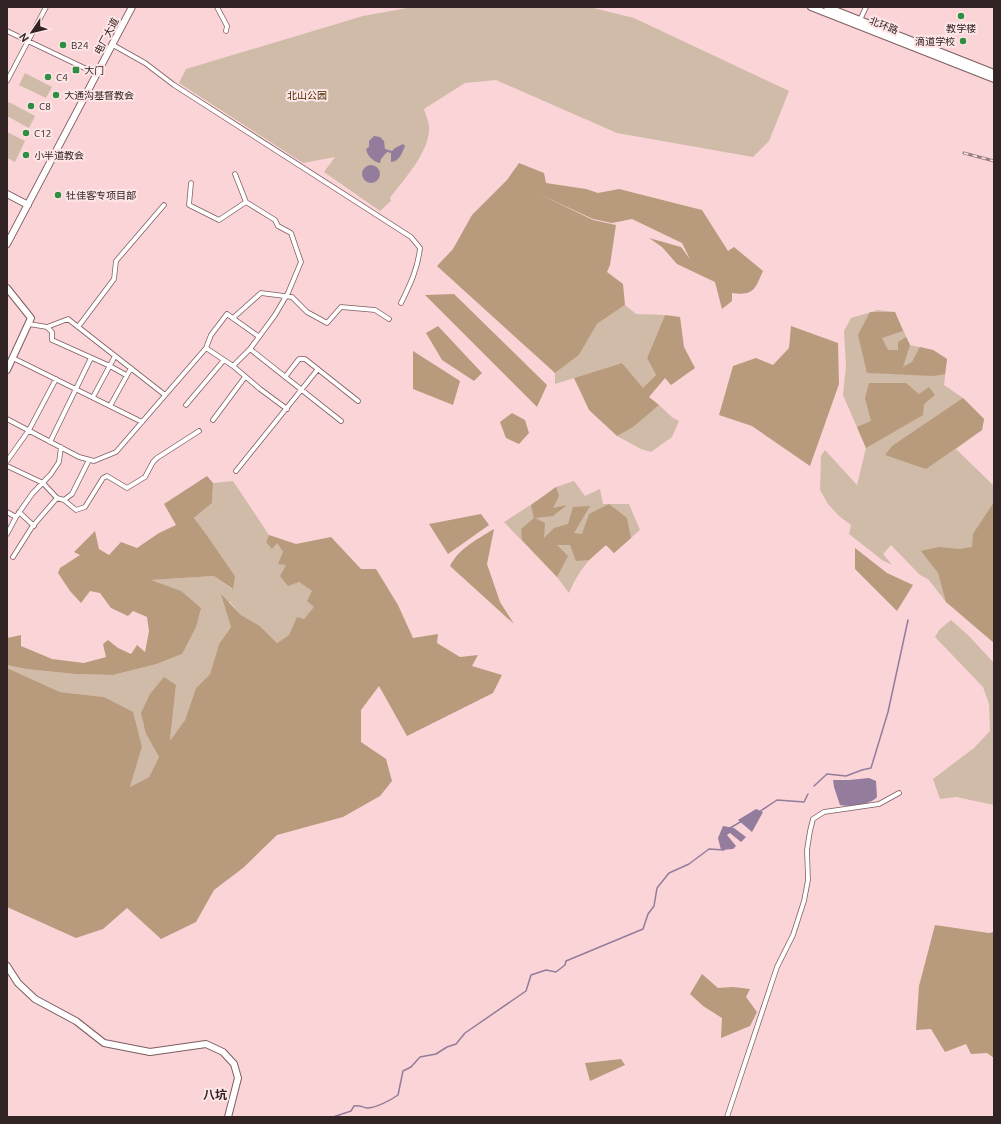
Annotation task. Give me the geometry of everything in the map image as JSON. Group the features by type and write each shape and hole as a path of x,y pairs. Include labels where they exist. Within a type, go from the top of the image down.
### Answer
{"street":[{"path":"7,81 46,7"},
{"name":"电厂大道","path":"7,244 132,7"},
{"path":"217,7 227,26 226,31"},
{"name":"北环路","path":"811,7 994,79"},
{"path":"827,7 994,73"},
{"path":"860,20 866,7"},
{"path":"7,31 97,74"},
{"path":"113,44 145,63 174,85 411,237 420,248 419,262 412,282 401,303"},
{"path":"233,366 250,349 275,314 286,296 301,262 290,234 278,226 275,220 246,202 235,174"},
{"path":"191,184 189,205 219,220 246,202"},
{"path":"7,194 28,205"},
{"path":"78,327 114,280 116,261 164,205"},
{"path":"7,288 31,318 7,370"},
{"path":"233,318 261,292 292,297 307,312 327,323 341,307 375,310 389,319"},
{"path":"7,419 79,457 94,461 116,452 206,348 211,335 227,314 258,336"},
{"path":"29,324 47,327 68,319 165,395"},
{"path":"47,327 52,332 52,340 110,366 126,375"},
{"path":"206,348 233,366 287,409"},
{"path":"250,349 341,421"},
{"path":"93,398 115,356"},
{"path":"13,358 142,422"},
{"path":"50,442 92,358"},
{"path":"285,377 299,358 305,359 358,401"},
{"path":"186,405 224,360"},
{"path":"110,406 130,368"},
{"path":"236,471 318,369"},
{"path":"213,420 245,377"},
{"path":"7,461 29,430 56,379"},
{"path":"7,466 42,483 57,498 64,500 76,510 85,507 103,478 107,476 127,488 145,477 153,462 157,458 199,431"},
{"path":"7,534 19,512 32,494 51,474 59,462 61,447"},
{"path":"64,500 72,494 89,460"},
{"path":"13,556 34,526 57,498"},
{"path":"7,512 16,517"},
{"path":"19,512 34,526"},
{"path":"726,1117 777,966 793,934 804,901 808,880 807,850 813,819 824,812 880,804 899,793"},
{"path":"7,966 18,983 35,1000 76,1021 104,1043 150,1052 206,1044 223,1052 234,1064 238,1078 228,1117"}],"green space":[{"name":"北山公园","path":"413,7 589,7 634,18 789,91 769,141 753,157 617,133 496,80 465,83 424,109 429,128 424,149 414,166 390,198 391,201 380,211 324,172 335,157 303,163 179,83 186,69 363,16"},
{"path":"25,73 52,87 46,98 19,85"},
{"path":"9,102 35,116 29,128 7,116 7,105"},
{"path":"7,132 25,141 15,162 7,158"},
{"path":"625,305 636,314 665,315 647,358 656,375 643,389 622,363 555,384 555,373 579,355 597,324"},
{"path":"878,310 895,312 910,345 933,350 947,359 944,385 963,398 984,419 982,430 956,449 994,486 994,635 946,602 928,579 920,575 891,545 883,554 892,565 882,560 849,534 851,525 839,516 828,504 820,490 821,456 825,450 857,485 866,448 843,395 846,366 844,331 851,318"},
{"path":"659,405 673,418 679,421 672,437 651,452 641,449 617,436"},
{"path":"233,481 269,535 266,542 277,543 283,552 286,565 299,582 312,591 315,607 304,619 297,618 289,635 277,643 260,626 241,615 229,601 231,627 219,644 210,674 196,688 185,720 170,742 176,685 146,734 159,757 149,777 130,787 142,747 104,697 60,692 7,668 7,665 26,669 75,674 113,675 157,664 182,654 150,580 214,576 232,589 216,552 194,518 212,503 213,483"},
{"path":"574,481 585,496 600,489 603,504 629,504 640,530 614,553 606,545 599,551 588,561 580,572 569,593 557,577 504,522 556,487"},
{"path":"951,620 969,636 994,663 994,805 956,797 940,799 933,779 974,748 990,731 989,704 983,687 935,637 939,630"}],"shaded area":[{"path":"374,136 380,137 384,141 385,149 392,151 403,144 405,146 398,159 391,162 391,153 387,152 381,159 380,163 371,158 366,149 369,147 369,141"},
{"path":"519,163 544,173 546,183 586,189 598,193 619,189 702,210 728,251 734,247 763,271 758,282 753,290 749,292 739,294 732,293 732,301 722,309 715,282 677,264 662,247 649,238 681,247 690,259 682,243 632,219 612,223 593,219 537,193 593,220 616,225 610,265 607,272 623,284 625,305 597,324 579,355 555,373 437,266 453,249 472,215 507,180"},
{"path":"367,165 375,165 380,170 378,181 375,183 367,183 362,178 362,170"},
{"path":"454,294 547,385 537,407 425,295"},
{"path":"870,312 895,312 903,331 882,338 888,350 898,350 898,342 906,337 910,345 903,367 912,362 920,347 933,350 947,359 945,374 934,376 867,373 858,335"},
{"path":"665,315 680,317 684,347 695,368 671,385 665,378 649,397 659,405 633,427 617,436 589,410 574,378 622,363 643,388 656,375 647,358"},
{"path":"438,326 482,373 474,381 442,360 426,333"},
{"path":"791,326 838,343 839,384 810,466 752,426 719,415 733,366 756,358 773,365 789,348"},
{"path":"413,351 460,381 453,405 413,389"},
{"path":"869,383 906,383 919,394 929,387 935,395 924,404 923,415 866,448 857,427 871,421 865,398"},
{"path":"963,398 984,419 982,430 926,469 885,455 892,446"},
{"path":"512,413 525,420 529,433 519,444 506,438 500,422"},
{"path":"207,476 213,483 212,503 194,518 235,576 233,589 214,576 151,580 181,591 201,608 196,627 182,654 157,664 113,675 75,674 26,669 7,665 7,638 21,635 21,646 52,659 84,663 106,657 103,644 108,640 118,648 131,654 137,645 145,652 149,631 147,617 133,611 128,616 111,608 100,593 90,591 81,603 70,591 58,573 60,568 80,555 74,552 95,531 99,549 109,555 121,542 137,548 159,533 176,525 164,504"},
{"path":"556,487 559,496 553,508 567,505 553,516 535,518 545,523 544,538 554,528 568,524 573,507 590,506 574,533 582,534 589,514 609,504 627,518 631,538 614,553 606,545 589,560 576,561 570,545 557,545 568,556 557,577 522,540 521,529 534,518 531,505"},
{"path":"994,502 994,643 946,602 938,573 921,551 939,547 960,549 972,547 973,534"},
{"path":"481,514 489,525 448,554 429,524"},
{"path":"494,529 487,564 500,602 514,624 450,566 458,554 475,540"},
{"path":"269,535 296,544 331,537 361,569 376,569 398,605 413,638 438,634 437,643 460,657 478,655 472,666 502,675 493,693 407,736 379,686 361,710 361,742 386,759 392,781 380,796 343,817 277,835 243,868 214,890 196,922 161,939 127,908 103,929 76,938 7,907 7,668 60,692 104,697 133,712 142,747 130,787 149,777 159,757 146,734 141,713 150,694 164,677 176,685 170,741 185,720 196,688 210,674 219,644 231,627 221,594 241,615 260,626 277,643 289,635 297,617 304,619 314,607 307,601 312,591 299,582 288,586 280,576 286,565 278,564 283,552 277,543 272,549 266,542"},
{"path":"855,548 887,573 913,585 897,611 855,569"},
{"path":"869,778 876,781 877,797 874,800 860,805 840,805 833,780"},
{"path":"756,809 763,812 752,832 738,820"},
{"path":"723,826 734,828 746,837 741,842 730,833 727,835 736,846 733,849 721,850 718,838"},
{"path":"935,925 989,933 994,932 994,1058 987,1053 971,1054 966,1044 945,1052 931,1029 916,1030 919,986"},
{"path":"702,974 718,988 733,987 750,989 746,997 757,1012 750,1026 721,1038 722,1018 703,1006 690,994"},
{"path":"621,1059 625,1065 590,1081 585,1063"}],"waterway":[{"path":"814,786 827,774 846,776 871,768 888,712 908,620"},
{"path":"759,812 777,800 804,802 808,794"},
{"path":"730,828 742,821"},
{"path":"333,1117 351,1111 354,1106 367,1108 375,1107 398,1095 403,1071 411,1067 420,1057 436,1054 447,1047 456,1044 465,1033 526,991 531,975 546,970 556,972 565,965 566,961 643,929 648,914 654,906 657,888 669,873 689,864 709,849 724,849"}],"railway":[{"path":"964,153 994,161"}],"place":[{"name":"教学楼","path":"961,16"},
{"name":"滴道学校","path":"963,41"},
{"name":"B24","path":"63,45"},
{"name":"大门","path":"76,70"},
{"name":"C4","path":"48,77"},
{"name":"大通沟基督教会","path":"56,95"},
{"name":"C8","path":"31,106"},
{"name":"C12","path":"26,133"},
{"name":"小半道教会","path":"26,155"},
{"name":"牡佳客专项目部","path":"58,195"}],"district":[{"name":"八坑","path":"215,1095"}]}
